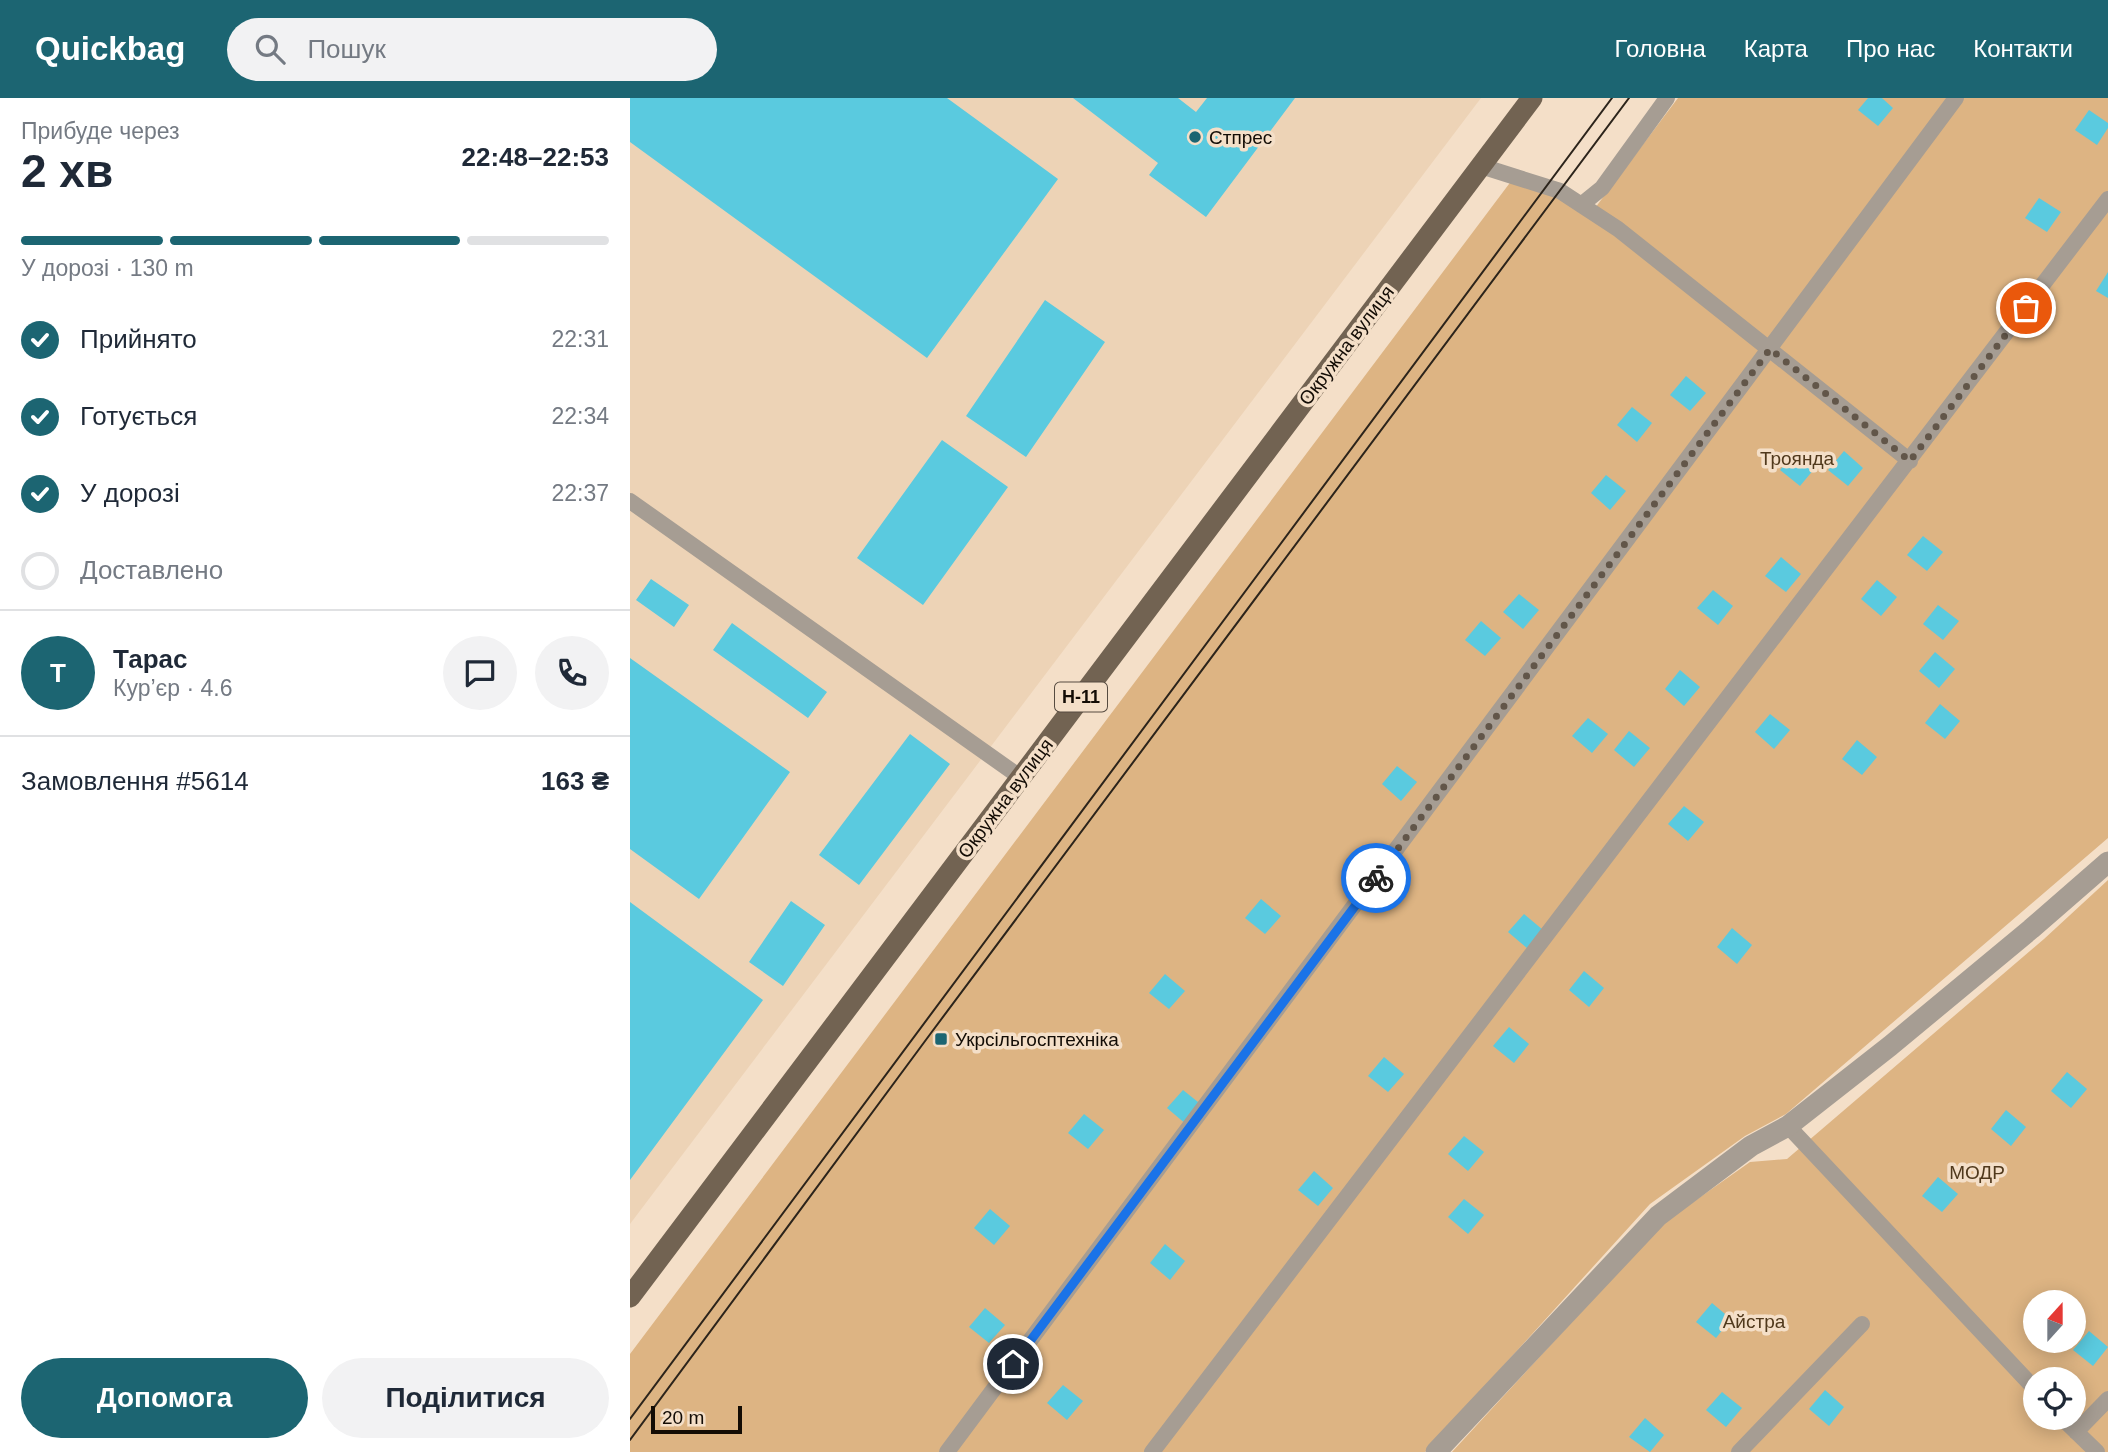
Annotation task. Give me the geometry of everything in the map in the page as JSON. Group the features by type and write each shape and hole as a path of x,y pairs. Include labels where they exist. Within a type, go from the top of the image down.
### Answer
{"main road":[{"name":"Окружна вулиця","path":"630,1297 1532,98"}],"street":[{"path":"1436,1452 1658,1216 1751,1146 1788,1126 1890,1046 2108,862"}],"lane":[{"path":"1581,205 1602,188 1667,98"},
{"path":"947,1452 1956,98"},
{"path":"1481,166 1553,188 1618,229 1910,461"},
{"path":"1152,1452 2108,199"},
{"path":"630,501 1020,777"},
{"path":"1788,1126 2023,1376"},
{"path":"1739,1452 1862,1324"},
{"path":"2097,1452 2076,1432 2108,1399"}],"shaded area":[{"path":"630,98 1481,98 630,1224"}],"green space":[{"name":"Троянда","path":"1678,98 2108,98 2108,838 1786,1114 1745,1136 1650,1204 1425,1452 630,1452 630,1354 1515,176 1592,212"},
{"path":"2108,880 2108,1452 1452,1452 1662,1224 1750,1162 1787,1159 2044,939"}],"building":[{"path":"630,98 947,98 1058,179 927,358 630,142"},
{"name":"Стпрес","path":"1073,98 1178,98 1196,112 1207,98 1295,98 1206,217 1149,175 1158,163"},
{"path":"1868,98 1882,98 1893,108 1878,126 1858,110"},
{"path":"2089,110 2108,123 2108,128 2097,145 2075,130"},
{"path":"2039,198 2061,212 2047,232 2025,218"},
{"path":"2108,272 2108,298 2096,291"},
{"path":"1045,300 1105,342 1026,457 966,416"},
{"path":"1686,376 1706,393 1690,411 1670,395"},
{"path":"1632,407 1652,423 1637,442 1617,425"},
{"path":"942,440 1008,487 923,605 857,558"},
{"path":"1796,451 1815,468 1800,486 1780,470"},
{"path":"1844,451 1863,468 1848,486 1828,470"},
{"path":"1606,475 1626,491 1610,510 1591,493"},
{"path":"1923,536 1943,552 1927,571 1907,555"},
{"path":"1781,557 1801,574 1786,592 1765,576"},
{"path":"651,579 689,605 674,627 636,600"},
{"path":"1877,580 1897,597 1881,616 1861,599"},
{"path":"1713,590 1733,606 1718,625 1697,608"},
{"path":"1519,594 1539,610 1523,629 1503,612"},
{"path":"1938,605 1959,621 1943,640 1923,624"},
{"path":"1481,621 1501,638 1485,656 1465,640"},
{"path":"732,623 827,692 808,718 713,650"},
{"path":"1935,652 1955,669 1939,688 1919,671"},
{"path":"630,658 790,772 699,899 630,849"},
{"path":"1680,670 1700,687 1684,706 1665,689"},
{"path":"1940,704 1960,721 1945,739 1925,723"},
{"path":"1770,714 1790,730 1774,749 1755,732"},
{"path":"1588,718 1608,734 1592,753 1572,736"},
{"path":"1629,731 1650,748 1634,767 1614,750"},
{"path":"910,734 950,764 859,885 819,855"},
{"path":"1857,740 1877,757 1862,775 1842,759"},
{"path":"1397,766 1417,782 1401,801 1382,784"},
{"path":"1684,806 1704,822 1688,841 1668,824"},
{"path":"1261,899 1281,916 1265,934 1245,918"},
{"path":"791,901 825,925 783,986 749,962"},
{"path":"630,902 763,1000 630,1180"},
{"path":"1524,914 1543,930 1528,949 1508,932"},
{"path":"1732,928 1752,945 1737,964 1717,947"},
{"path":"1584,971 1604,988 1589,1007 1569,990"},
{"path":"1165,974 1185,991 1169,1009 1149,993"},
{"path":"1509,1027 1529,1044 1514,1063 1493,1046"},
{"path":"1384,1057 1404,1074 1388,1092 1368,1076"},
{"path":"2067,1072 2087,1089 2071,1108 2051,1091"},
{"path":"1183,1090 1203,1106 1187,1125 1167,1108"},
{"path":"2006,1110 2026,1127 2011,1146 1991,1129"},
{"path":"1084,1114 1104,1130 1088,1149 1068,1133"},
{"path":"1464,1136 1484,1152 1468,1171 1448,1154"},
{"path":"1314,1171 1333,1188 1318,1206 1298,1190"},
{"path":"1938,1177 1958,1194 1942,1212 1922,1196"},
{"path":"1464,1199 1484,1215 1468,1234 1448,1217"},
{"path":"990,1209 1010,1226 994,1245 974,1228"},
{"path":"1165,1244 1185,1261 1170,1280 1150,1263"},
{"path":"1712,1303 1731,1319 1716,1338 1696,1322"},
{"path":"985,1308 1005,1325 989,1343 969,1327"},
{"path":"2089,1331 2108,1347 2093,1366 2077,1353 2086,1353 2086,1335"},
{"path":"1063,1385 1083,1401 1067,1420 1047,1403"},
{"path":"1825,1390 1844,1407 1829,1426 1809,1409"},
{"path":"1722,1392 1742,1408 1726,1427 1706,1410"},
{"path":"1645,1418 1664,1435 1650,1452 1629,1437"}],"tram line":[{"path":"630,1419 1612,98"},
{"path":"630,1440 1629,98"}],"way so far":[{"path":"1376,878 1770,349 1910,461 2026,308"}],"place":[{"name":"Стпрес","path":"1195,137"},
{"name":"Укрсільгосптехніка","path":"941,1039"}],"route":[{"path":"1013,1364 1376,878"}],"park label":[{"name":"МОДР","path":"1977,1172"},
{"name":"Айстра","path":"1754,1321"}]}
